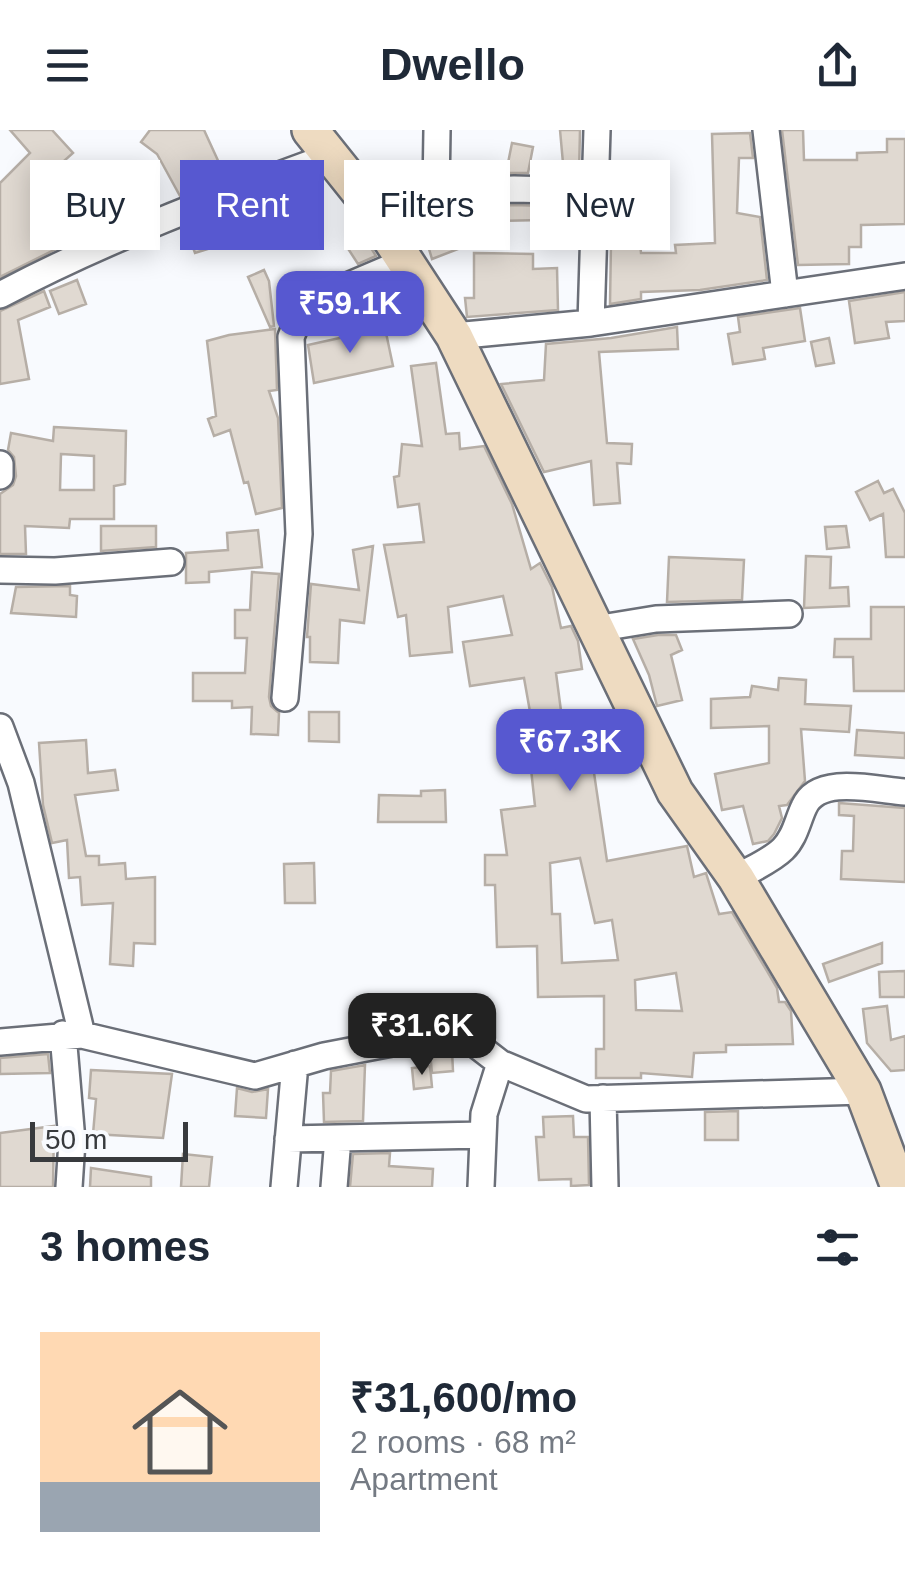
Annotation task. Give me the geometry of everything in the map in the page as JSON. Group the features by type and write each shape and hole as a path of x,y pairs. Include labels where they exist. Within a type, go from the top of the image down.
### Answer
{"street":[{"path":"437,130 437,160"},
{"path":"595,160 597,130"},
{"path":"766,130 786,294"},
{"path":"0,294 66,260 211,200 320,143 344,173"},
{"path":"398,250 454,336 676,792 736,878 863,1091 899,1187"},
{"path":"591,323 592,250"},
{"path":"285,698 299,534 291,337 310,302 406,262"},
{"path":"454,336 591,323 905,276"},
{"path":"0,464 0,476"},
{"path":"0,570 55,571 171,562"},
{"path":"595,629 656,619 788,614"},
{"path":"0,727 21,783 72,1035 69,1187"},
{"path":"736,878 783,849 815,791 829,788 905,792"},
{"path":"0,1042 72,1035 255,1076 438,1034 465,1036 500,1063 586,1099 863,1091"},
{"path":"481,1187 484,1114 500,1063"},
{"path":"284,1187 295,1064"},
{"path":"603,1098 604,1187"},
{"path":"288,1139 483,1135"},
{"path":"334,1187 338,1138"}],"building":[{"path":"10,130 52,130 73,153 65,160 30,160 30,250 54,250 0,277 0,183 30,153"},
{"path":"150,130 204,130 218,160 180,160 180,196 157,154 141,142"},
{"path":"560,130 580,130 579,160 563,160"},
{"path":"782,130 803,130 804,160 857,160 857,153 887,152 887,139 905,139 905,224 861,225 861,247 849,247 849,264 798,265"},
{"path":"750,133 753,158 739,158 737,213 760,217 767,280 700,290 641,292 641,299 610,304 611,250 676,253 675,245 715,243 712,134"},
{"path":"512,143 533,147 528,173 510,173"},
{"path":"510,205 530,206 530,220 510,221"},
{"path":"349,250 372,250 376,256 358,264"},
{"path":"429,250 455,250 432,259"},
{"path":"474,253 533,254 533,269 557,268 558,310 467,317 465,298 474,298"},
{"path":"264,270 274,326 270,327 248,277"},
{"path":"77,280 86,304 59,314 50,291"},
{"path":"394,284 402,298 367,312 361,298"},
{"path":"44,291 50,307 18,320 29,379 0,384 0,311"},
{"path":"905,292 905,321 886,322 889,338 855,343 849,301"},
{"path":"800,308 805,341 763,348 765,359 733,364 728,334 740,332 738,317"},
{"path":"677,327 678,349 599,352 607,443 632,444 631,464 617,463 620,503 594,505 591,461 544,472 501,384 544,380 546,344"},
{"path":"385,328 393,366 314,383 308,345"},
{"path":"275,329 277,390 269,391 278,418 282,508 256,514 230,430 214,436 208,419 216,416 207,341"},
{"path":"829,338 834,363 816,366 811,342"},
{"path":"436,363 446,434 459,433 460,449 484,446 512,504 531,569 540,563 552,587 561,628 571,626 578,641 582,669 556,673 563,726 615,718 619,744 597,748 602,771 594,773 607,861 687,846 694,877 706,873 719,914 732,912 777,988 779,1002 785,1002 791,1011 793,1044 726,1045 726,1052 694,1053 692,1077 641,1073 641,1078 596,1078 596,1049 604,1049 604,996 538,997 537,946 497,947 495,885 485,885 485,855 507,855 501,810 535,806 531,769 540,768 524,678 470,686 463,642 512,635 503,596 448,607 452,652 410,656 406,615 398,617 384,545 424,542 419,504 398,507 394,477 399,476 402,444 422,446 411,366","holes":["580,858 595,923 612,920 618,960 562,963 560,914 552,914 550,863","676,973 682,1011 636,1010 635,980"]},
{"path":"54,427 126,431 125,484 114,486 114,519 70,519 69,528 25,526 26,554 0,554 0,494 13,485 16,476 14,457 8,450 11,433 53,441","holes":["61,454 94,456 94,490 60,490"]},
{"path":"878,481 884,493 893,489 905,513 905,557 886,557 883,514 870,520 856,492"},
{"path":"101,526 156,526 156,547 101,551"},
{"path":"846,526 849,547 827,549 825,527"},
{"path":"258,530 262,567 209,572 209,582 186,583 186,553 228,550 227,533"},
{"path":"373,546 364,623 340,620 338,663 310,662 307,637 311,584 359,590 353,550"},
{"path":"806,556 831,557 830,588 848,587 849,606 804,608"},
{"path":"669,557 744,560 742,600 667,602"},
{"path":"252,572 279,574 269,697 271,706 279,713 278,735 251,734 252,707 232,708 232,701 193,701 193,673 245,673 247,638 235,638 235,610 250,610"},
{"path":"70,586 70,595 77,596 76,617 11,613 16,587"},
{"path":"871,607 905,607 905,691 854,691 853,657 834,657 835,639 871,639"},
{"path":"676,635 682,650 671,655 682,700 657,706 633,639"},
{"path":"779,678 806,680 805,704 851,706 849,732 801,729 805,781 787,805 779,806 782,818 774,834 768,841 753,844 743,806 722,810 715,774 769,763 769,726 711,728 711,699 750,697 752,686 778,690"},
{"path":"309,712 339,712 339,742 309,741"},
{"path":"857,730 905,733 905,758 855,755"},
{"path":"86,740 88,773 115,770 118,790 75,795 86,856 99,856 99,865 125,863 126,879 155,877 155,944 134,943 133,966 110,964 113,903 82,905 80,877 69,878 67,840 52,843 43,805 39,743"},
{"path":"445,790 446,822 378,822 379,795 421,796 421,791"},
{"path":"839,803 905,808 905,882 841,879 842,851 853,851 854,816 839,815"},
{"path":"314,863 315,903 285,903 284,864"},
{"path":"882,943 882,963 829,982 823,964"},
{"path":"905,971 905,997 880,997 879,972"},
{"path":"887,1006 891,1040 905,1036 905,1070 891,1071 867,1043 863,1009"},
{"path":"452,1051 453,1071 432,1073 430,1052"},
{"path":"48,1054 50,1073 0,1074 0,1058"},
{"path":"365,1065 363,1121 324,1122 323,1093 330,1093 331,1071"},
{"path":"430,1066 432,1087 414,1089 412,1068"},
{"path":"91,1070 172,1074 163,1138 93,1134 96,1099 89,1098"},
{"path":"237,1088 252,1092 268,1089 266,1118 235,1116"},
{"path":"738,1111 738,1140 705,1140 705,1112"},
{"path":"573,1116 574,1137 588,1137 589,1185 571,1186 571,1179 539,1180 536,1137 544,1137 543,1117"},
{"path":"54,1126 53,1187 0,1187 0,1133"},
{"path":"390,1153 389,1166 433,1169 432,1187 350,1187 353,1154"},
{"path":"183,1154 212,1157 209,1187 181,1187"},
{"path":"91,1168 151,1177 151,1187 90,1187"}]}
